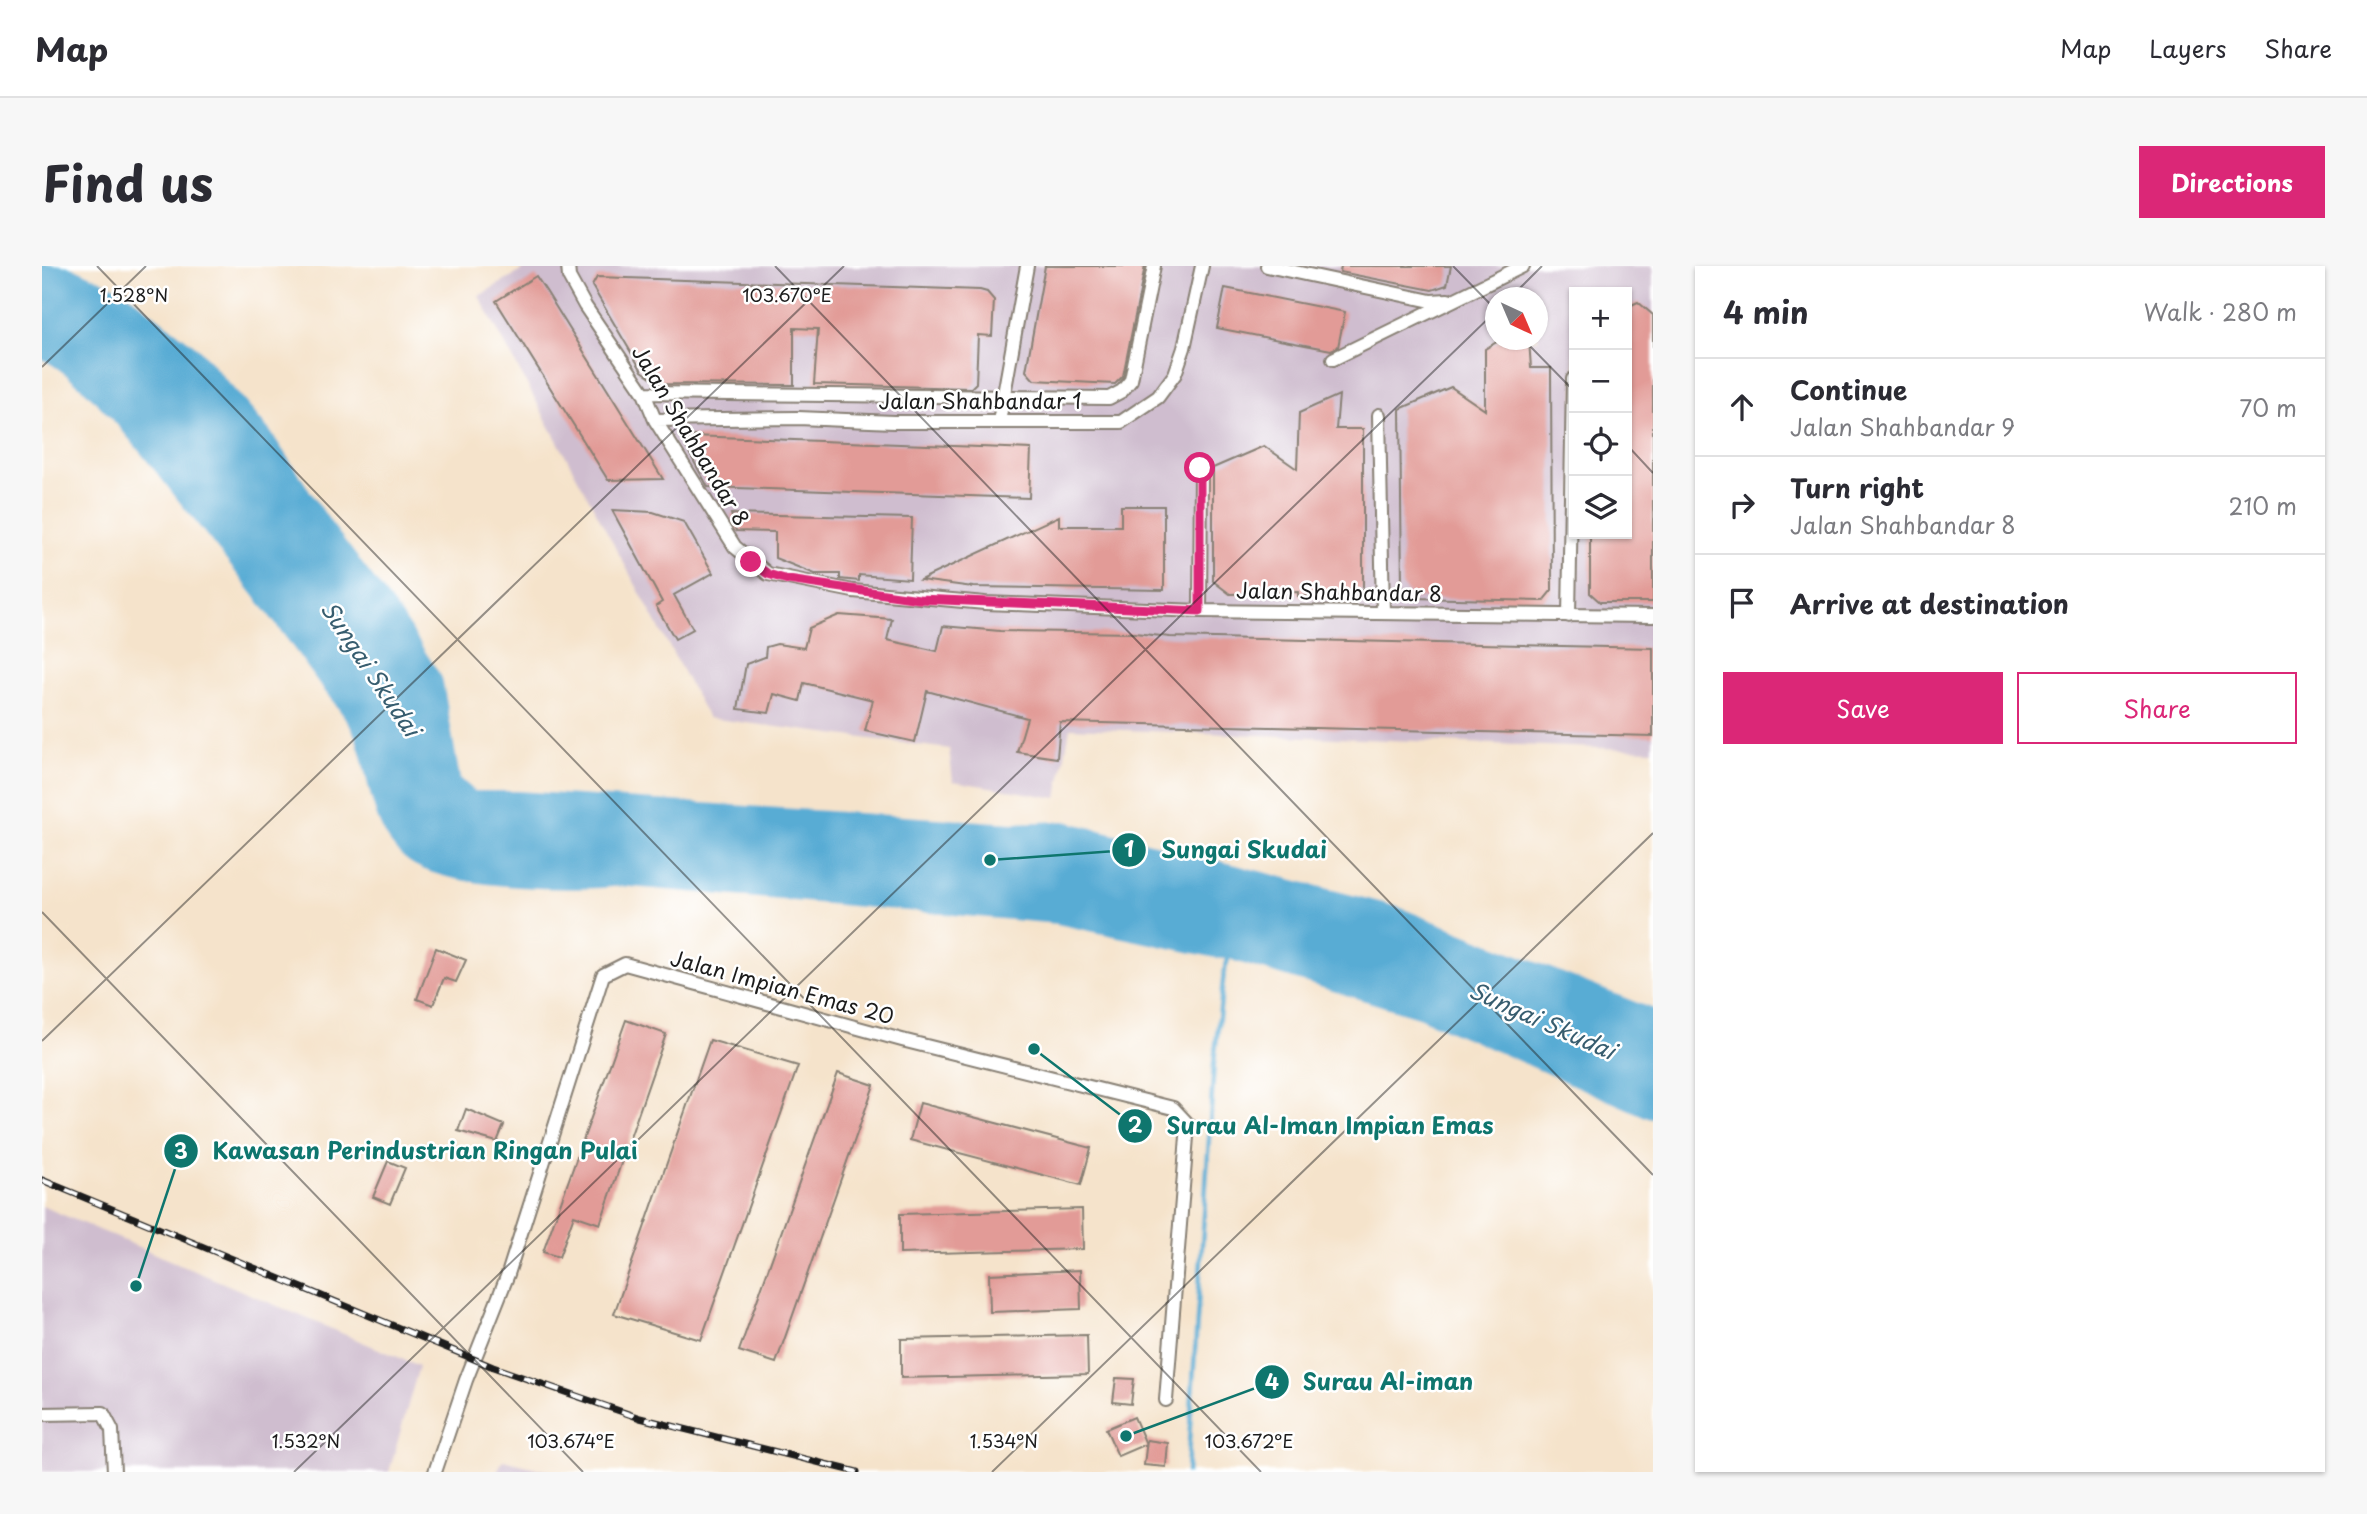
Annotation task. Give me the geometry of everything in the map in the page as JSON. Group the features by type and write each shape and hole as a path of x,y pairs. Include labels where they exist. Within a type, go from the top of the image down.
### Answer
{"street":[{"name":"Jalan Shahbandar 8","path":"568,266 569,277 585,306 644,393 655,420 735,548 768,574 816,586 919,599 1200,611 1653,616"},
{"path":"999,422 1027,266"},
{"path":"644,393 1109,398 1122,391 1131,380 1154,266"},
{"name":"Jalan Shahbandar 1","path":"655,420 798,418 1121,422 1142,410 1167,387 1175,373 1184,348 1202,266"},
{"path":"1267,266 1430,301 1452,300"},
{"path":"1333,359 1523,266"},
{"path":"1569,616 1572,413"},
{"path":"1379,415 1383,612"},
{"path":"1200,468 1200,611"},
{"name":"Jalan Impian Emas 20","path":"435,1472 466,1380 508,1274 603,975 625,964 902,1040 1173,1108 1188,1124 1166,1401"},
{"path":"42,1414 103,1413 112,1430 114,1472"}],"shaded area":[{"path":"529,266 1653,266 1653,750 1070,728 1057,798 953,781 949,749 708,718 479,296"},
{"path":"42,1206 419,1366 389,1472 42,1472"},
{"path":"503,1460 553,1472 497,1472"}],"water":[{"path":"42,276 68,279 117,302 190,358 260,439 321,531 393,625 430,683 448,785 470,804 516,804 1012,836 1064,834 1394,919 1653,1023 1653,1106 1423,1005 1239,949 1058,911 620,873 576,876 519,874 463,867 422,854 408,843 397,829 390,812 372,740 365,726 309,645 130,420 85,374 42,345"}],"building":[{"path":"1045,266 1145,266 1123,376 1115,384 1034,380 1026,371"},
{"path":"1341,266 1451,266 1447,285 1432,290 1340,272"},
{"path":"536,276 663,479 608,480 496,301"},
{"path":"597,277 980,290 987,292 994,300 992,336 978,335 976,383 971,388 814,384 818,329 794,328 794,385 661,384 642,371 592,286"},
{"path":"1225,288 1345,312 1338,347 1331,350 1217,328"},
{"path":"1638,302 1653,315 1653,602 1600,602 1590,593 1590,539 1632,539 1632,305"},
{"path":"1485,350 1530,350 1531,368 1551,368 1552,590 1543,601 1412,598 1402,586 1400,409 1451,387 1485,410"},
{"path":"1339,395 1336,429 1363,429 1363,589 1354,597 1298,596 1298,592 1230,594 1213,581 1213,468 1264,446 1297,469 1299,413"},
{"path":"691,436 1031,449 1029,498 708,487 686,447"},
{"path":"1121,506 1164,506 1164,590 973,587 920,580 1059,516 1059,526 1121,526"},
{"path":"612,510 653,512 684,522 713,573 674,595 693,629 675,639 656,606 662,602"},
{"path":"731,514 912,518 910,579 859,575 859,581 840,579 840,574 815,574 775,558 775,532 736,531"},
{"path":"839,615 892,619 887,640 937,651 943,626 1000,631 1135,633 1170,637 1653,648 1653,736 1060,722 1057,758 1017,752 1027,718 927,691 915,742 865,731 873,700 804,683 800,701 774,694 769,713 738,709 746,664 765,657 766,647 777,644 804,648 809,628"},
{"path":"436,948 466,960 456,982 444,978 433,1005 417,999"},
{"path":"626,1020 666,1034 600,1224 574,1215 559,1257 543,1252"},
{"path":"710,1040 798,1066 701,1340 614,1314"},
{"path":"838,1073 874,1085 776,1363 739,1351"},
{"path":"920,1103 1091,1148 1081,1185 910,1140"},
{"path":"466,1109 504,1125 497,1142 458,1131"},
{"path":"388,1161 405,1168 390,1204 373,1197"},
{"path":"1082,1209 1083,1249 900,1254 900,1214"},
{"path":"1080,1270 1081,1309 990,1312 989,1274"},
{"path":"1087,1335 1088,1374 901,1378 901,1339"},
{"path":"1116,1378 1134,1379 1131,1404 1113,1402"},
{"path":"1134,1417 1146,1444 1118,1456 1106,1429"},
{"path":"1147,1440 1168,1443 1166,1467 1144,1465"}],"waterway":[{"path":"42,276 68,279 117,302 190,358 260,439 321,531 393,625 430,683 448,785 470,804 516,804 1012,836 1064,834 1394,919 1653,1023"},
{"path":"42,345 83,372 125,414 245,564 354,707 367,731 390,815 408,844 421,854 462,867 519,874 576,876 620,873 1058,911 1222,946"},
{"path":"1187,1472 1214,1063 1224,972 1233,944"},
{"path":"1239,949 1423,1005 1653,1106"}],"railway":[{"path":"42,1180 493,1367 640,1418 857,1472"}],"place":[{"name":"Sungai Skudai","path":"990,860"},
{"name":"Surau Al-Iman Impian Emas","path":"1034,1049"},
{"name":"Kawasan Perindustrian Ringan Pulai","path":"136,1286"},
{"name":"Surau Al-iman","path":"1126,1436"}],"route":[{"path":"751,562 768,574 788,580 919,599 1200,611 1200,468"}]}
